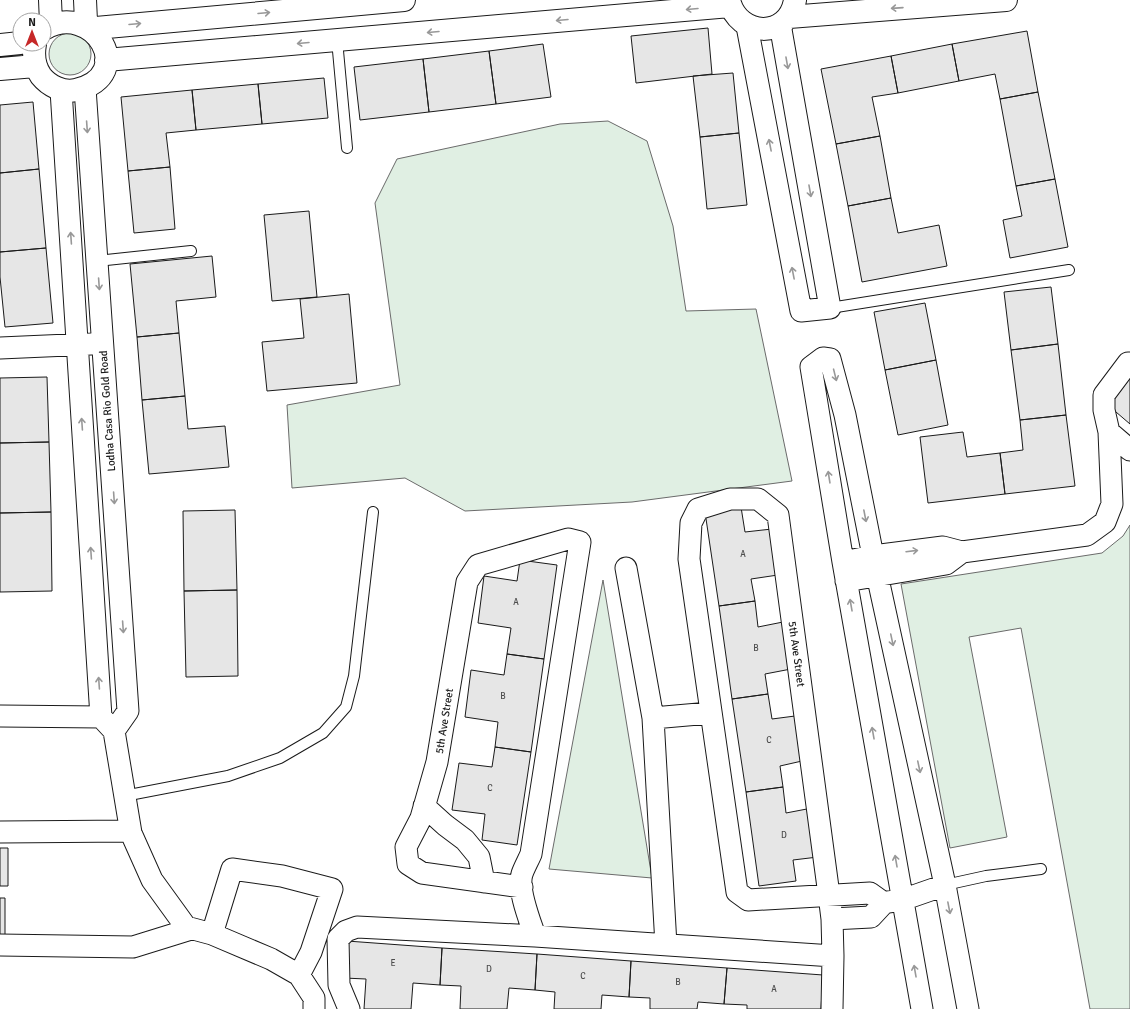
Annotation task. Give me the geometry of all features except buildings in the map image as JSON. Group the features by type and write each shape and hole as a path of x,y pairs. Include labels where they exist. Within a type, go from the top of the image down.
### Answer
{"street":[{"path":"49,12 50,0"},
{"path":"52,24 62,18 89,16 404,0"},
{"path":"106,60 730,3 738,19 747,26 758,29 770,28 788,14 1006,0"},
{"path":"747,26 801,311 830,308 788,14"},
{"path":"33,52 35,66 41,76 50,84 61,90 85,88 95,81 102,72 106,60 107,49 103,37 89,16"},
{"path":"0,45 12,44"},
{"path":"0,69 35,66"},
{"name":"Lodha Casa Rio Gold Road","path":"85,88 128,711 108,724"},
{"path":"61,90 77,345 108,724 130,831 152,880 186,927 212,934 271,959 298,975 314,998 314,1009"},
{"path":"0,348 103,344"},
{"path":"922,1009 893,901 845,572 811,367 823,358 830,359 839,394 945,885 968,1009"},
{"path":"845,572 875,565 946,564 962,552 1087,535 1105,522 1112,504 1109,432 1104,410 1104,395 1128,363 1130,363"},
{"path":"1109,432 1130,450"},
{"name":"5th Ave Street","path":"710,713 688,560 692,523 698,509 730,499 758,499 778,515 831,906 833,956 832,1009"},
{"name":"5th Ave Street","path":"568,539 580,542 531,854 521,875 522,887 422,873 408,864 406,847 421,818 424,806 437,762 467,582 478,564 568,539"},
{"path":"626,568 653,718 666,945"},
{"path":"653,718 710,713 737,892 748,900 831,906 870,893 893,901 945,885"},
{"path":"0,716 108,724"},
{"path":"424,806 464,840 479,858 484,882"},
{"path":"0,832 130,831"},
{"path":"212,934 232,869 282,876 332,889 311,952 298,975"},
{"path":"522,887 522,895 535,936"},
{"path":"349,1009 339,985 338,939 346,931 357,927 535,936 833,956"},
{"path":"0,945 132,947 191,929"}],"lane":[{"path":"337,40 347,148"},
{"path":"97,261 191,252"},
{"path":"830,308 1069,270"},
{"path":"124,796 228,776 280,758 323,733 346,707 354,676 373,512"},
{"path":"945,885 986,876 1041,869"}],"green space":[{"path":"66,33 74,33 85,39 91,50 91,58 85,69 74,75 66,75 55,69 49,58 49,52 52,52 52,44 55,39"},
{"path":"608,121 647,141 673,226 686,311 756,309 792,481 632,502 465,511 405,478 292,488 287,405 400,385 375,203 397,159 560,124"},
{"path":"1130,525 1130,1009 1090,1009 1021,628 969,637 1007,837 950,848 901,584 1102,553 1123,536"},
{"path":"603,580 652,878 549,869"}]}
